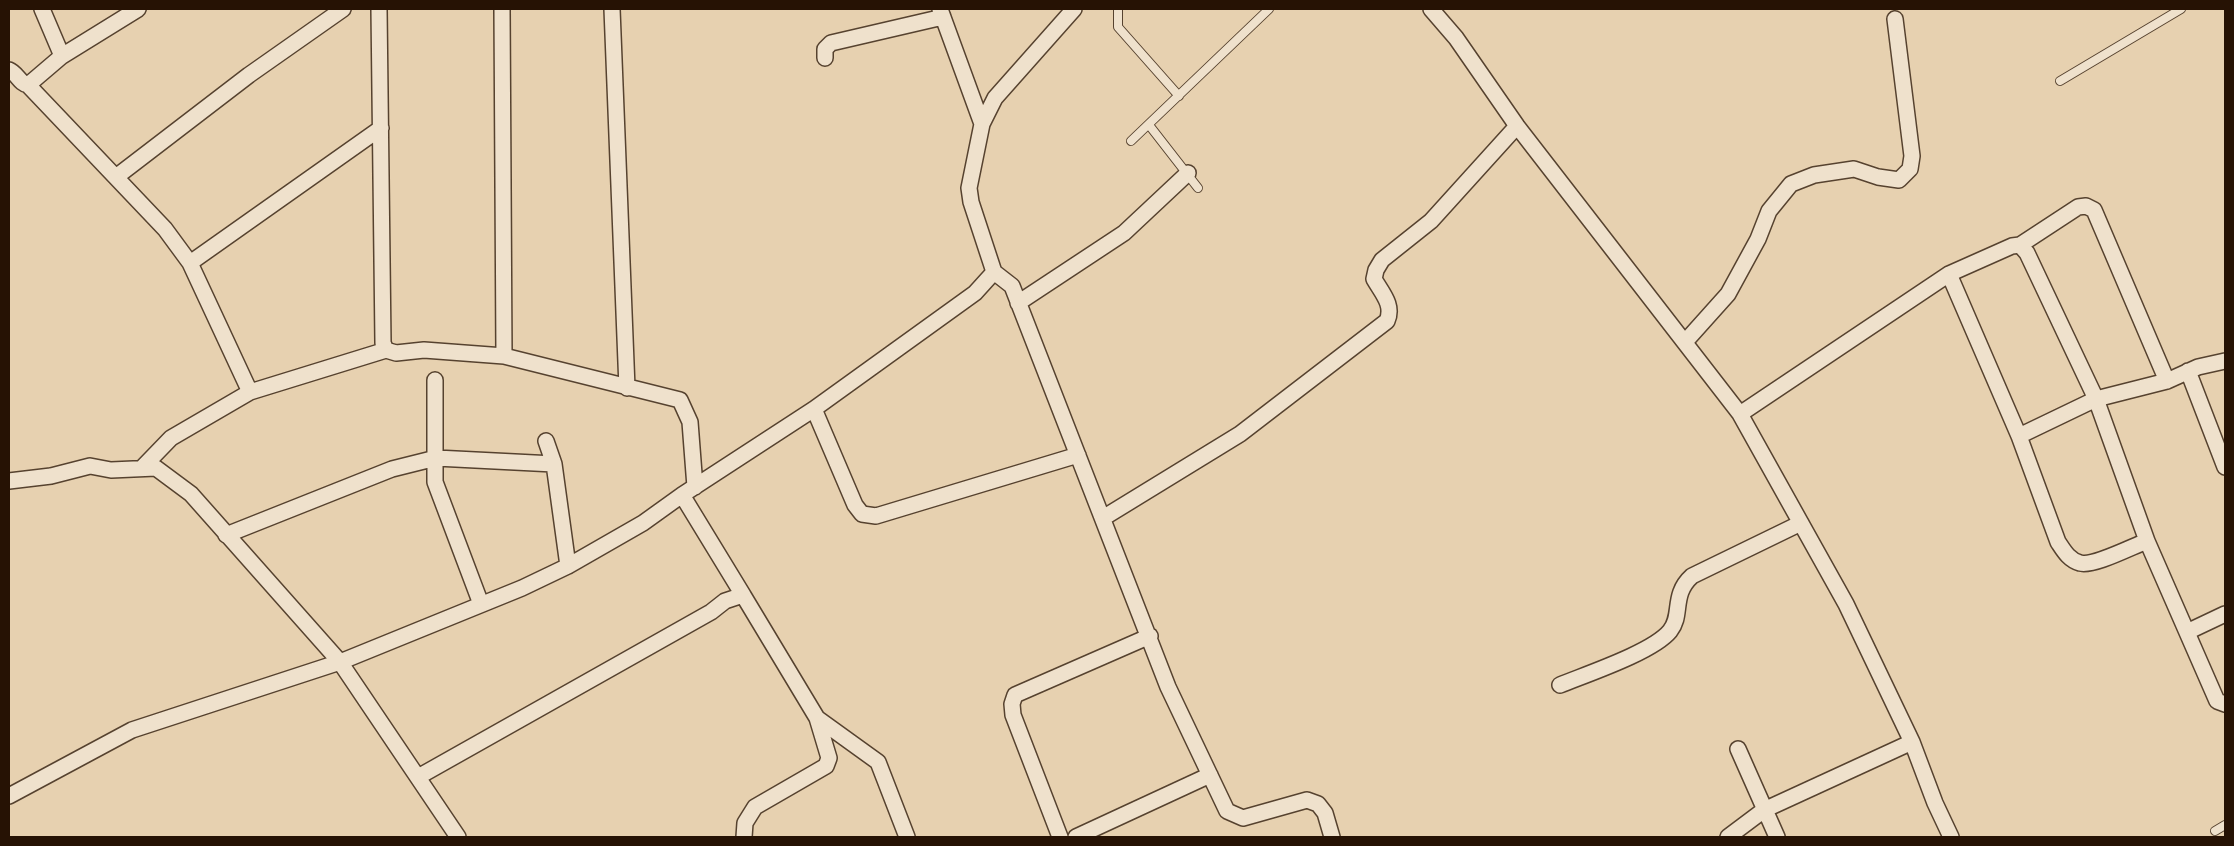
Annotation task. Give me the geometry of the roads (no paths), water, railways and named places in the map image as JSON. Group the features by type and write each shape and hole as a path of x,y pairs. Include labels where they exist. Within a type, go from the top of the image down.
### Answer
{"street":[{"path":"42,9 62,56"},
{"path":"28,85 62,56 138,9"},
{"path":"116,178 249,75 343,9"},
{"path":"378,9 383,343 386,350"},
{"path":"502,9 504,356"},
{"path":"612,9 627,388"},
{"path":"1074,9 995,98 982,124 969,188 971,202 994,272 1012,286 1150,636 1168,687 1227,811 1243,818 1307,800 1318,804 1325,813 1332,837"},
{"path":"1431,9 1456,38 1518,126 1740,414 1846,604 1912,742 1950,837"},
{"path":"825,58 825,49 831,42 941,13 982,124"},
{"path":"1685,342 1728,294 1758,239 1769,210 1791,184 1814,174 1854,169 1878,178 1899,180 1910,169 1912,156 1895,19"},
{"path":"9,70 24,84 28,85 165,229 190,263 250,392"},
{"path":"1103,518 1240,434 1387,321 1390,314 1389,302 1374,279 1376,270 1382,260 1431,221 1518,126"},
{"path":"190,263 381,128"},
{"path":"1018,303 1124,233 1188,173"},
{"path":"1740,414 1949,274 2012,246 2020,245 2078,207 2086,206 2094,210 2167,381"},
{"path":"2020,245 2026,252 2096,399 2147,541 2217,701 2225,704"},
{"path":"9,796 132,730 340,662 568,566 643,523 682,495 814,410 975,293 994,272"},
{"path":"1949,274 2019,436 2058,542 2072,560 2087,564 2147,541"},
{"path":"142,468 171,438 250,392 386,350 396,354 424,350 504,356 680,400 690,422 695,487"},
{"path":"2019,436 2096,399 2167,381 2198,367 2225,361"},
{"path":"2188,371 2225,467"},
{"path":"435,380 435,482 481,604"},
{"path":"814,410 854,505 862,514 876,516 1078,455"},
{"path":"546,441 554,464 568,566"},
{"path":"226,535 392,469 436,458 554,464"},
{"path":"9,481 51,476 90,466 111,470 156,468 191,494 340,662 458,837"},
{"path":"682,495 817,718 829,756 828,763 755,808 745,822 744,837"},
{"path":"1560,686 1649,648 1671,630 1678,596 1684,584 1692,576 1801,523"},
{"path":"418,777 711,612 725,601 743,595"},
{"path":"2187,632 2225,614"},
{"path":"1060,837 1013,715 1012,704 1015,695 1150,636"},
{"path":"817,718 878,762 907,837"},
{"path":"1728,837 1764,810 1912,742"},
{"path":"1738,749 1777,837"},
{"path":"1076,837 1210,775"}],"lane":[{"path":"1118,9 1118,27 1179,96"},
{"path":"1131,141 1269,9"},
{"path":"2060,81 2181,9"},
{"path":"1149,124 1198,188"},
{"path":"2215,831 2225,825"}]}
